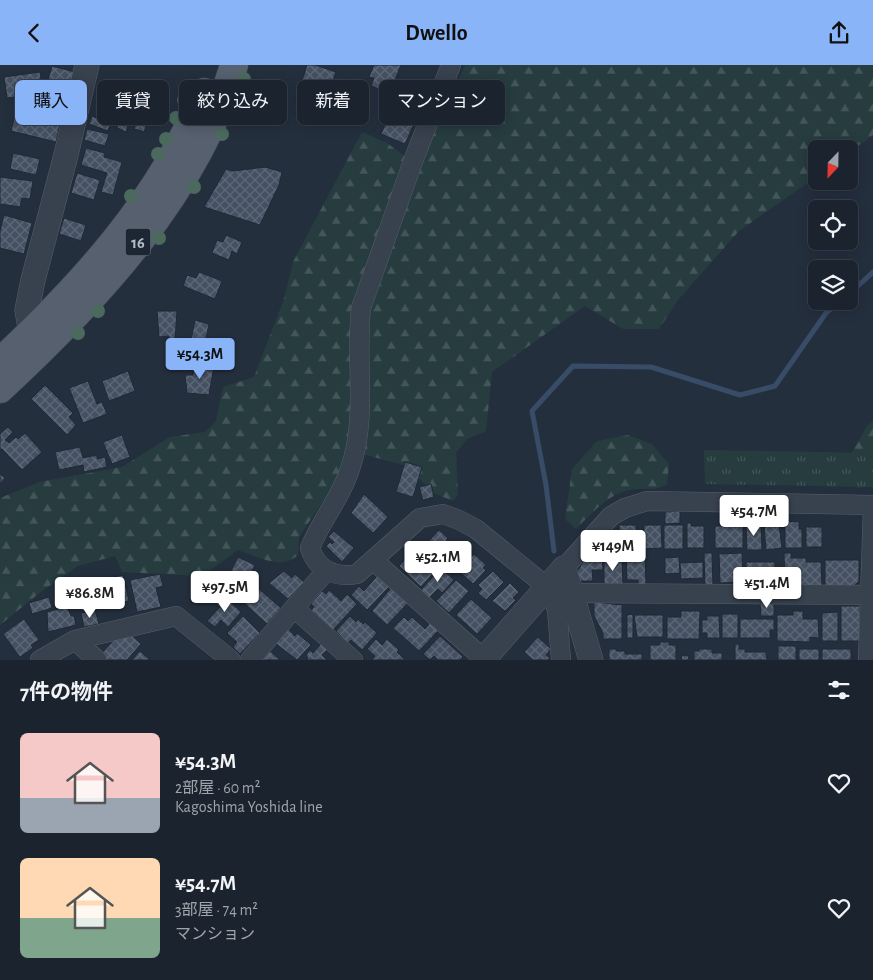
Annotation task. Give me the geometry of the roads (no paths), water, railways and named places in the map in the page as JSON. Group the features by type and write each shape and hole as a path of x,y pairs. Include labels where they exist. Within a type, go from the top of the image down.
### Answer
{"main road":[{"name":"16","path":"0,362 31,333 102,257 142,203 173,156 197,109 214,65"},
{"name":"16","path":"0,389 80,311 161,211 195,156 215,116 234,65"}],"street":[{"path":"31,333 27,310 33,280 66,155 87,65"},
{"path":"451,65 412,165 361,308 359,328 358,431 351,467 341,494 315,535 310,548 313,558 326,571 345,576 357,574 420,518 443,514 476,529 547,587 557,609 561,660"},
{"path":"373,560 484,660 611,516 625,507 647,501 873,505 868,660"},
{"path":"564,568 591,660"},
{"path":"250,660 326,571"},
{"path":"571,593 871,595"},
{"path":"294,608 353,660"},
{"path":"40,660 75,640 176,616 231,660"},
{"path":"75,640 97,660"}],"waterway":[{"path":"858,286 873,272"},
{"path":"554,551 546,485 532,411 573,366 651,367 740,395 775,386 830,310"}]}
